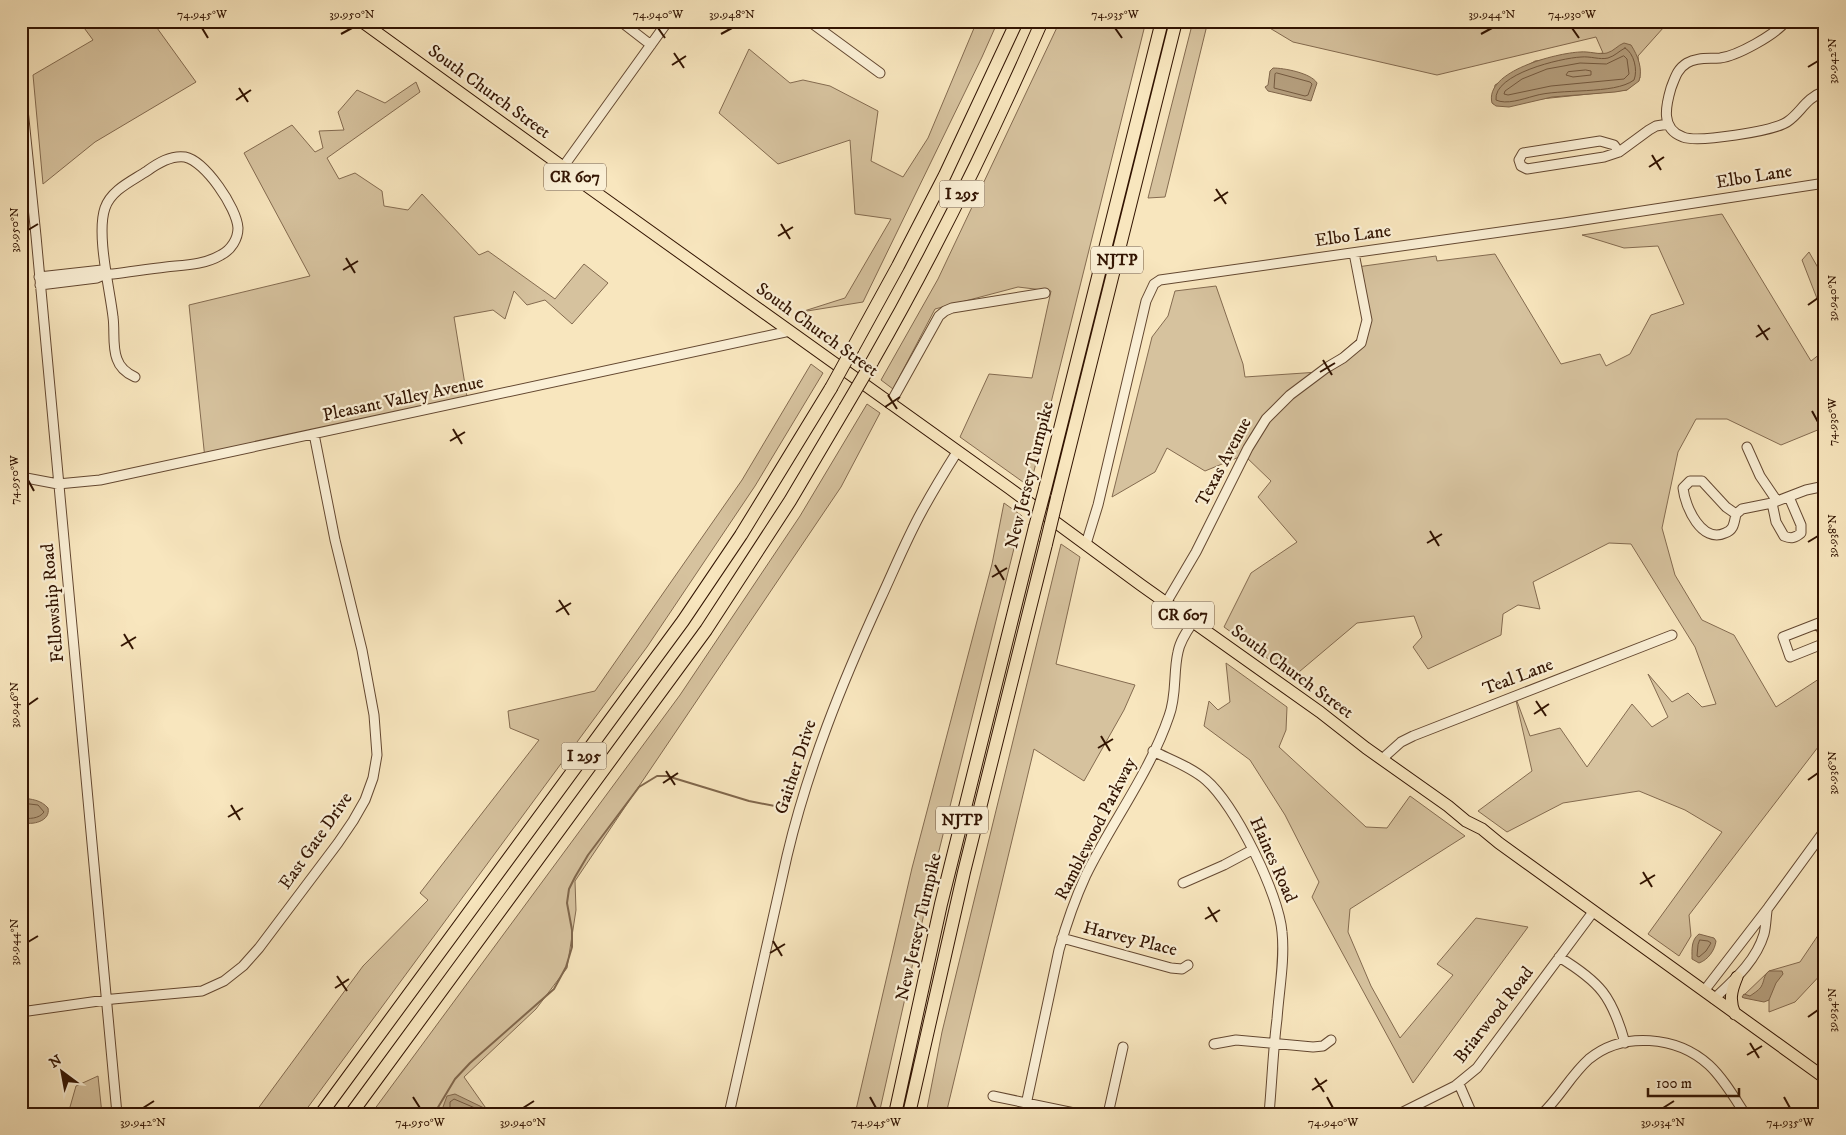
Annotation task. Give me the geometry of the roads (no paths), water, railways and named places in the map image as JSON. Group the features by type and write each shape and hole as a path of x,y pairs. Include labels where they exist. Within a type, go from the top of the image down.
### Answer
{"highway":[{"name":"I 295","path":"320,1114 683,621 741,535 831,388 898,266 945,175 1017,21"},
{"name":"I 295","path":"351,1114 706,630 790,501 916,284 953,212 1042,21"},
{"name":"New Jersey Turnpike","path":"894,1114 941,904 1162,21"},
{"name":"New Jersey Turnpike","path":"909,1114 964,872 1176,21"}],"main road":[{"name":"South Church Street","path":"364,22 577,179 1320,712 1466,821 1482,829 1593,912 1825,1078"},
{"path":"1735,1014 1730,999 1737,978"}],"street":[{"path":"620,21 651,45"},
{"path":"563,167 668,21"},
{"path":"809,21 880,73"},
{"path":"1786,21 1769,36 1733,54 1720,58 1696,59 1685,64 1677,72 1667,101 1666,113 1668,124 1679,136 1697,140 1772,129 1789,121 1809,99 1825,91"},
{"name":"Fellowship Road","path":"21,90 117,1114"},
{"path":"1618,152 1614,145 1600,141 1523,153 1519,160 1521,166 1527,169 1604,157 1618,152 1656,126 1668,124"},
{"path":"40,281 102,270 106,274 194,264 219,256 231,246 237,234 236,219 230,205 215,182 198,163 184,157 169,158 112,195 103,215 106,274 113,318 114,344 117,359 124,371 134,377"},
{"name":"Elbo Lane","path":"1086,544 1098,505 1146,301 1154,284 1160,280 1825,183"},
{"name":"Texas Avenue","path":"1166,603 1196,552 1248,448 1266,419 1290,395 1361,343 1366,320 1354,253"},
{"path":"890,404 939,316 945,311 952,308 1045,293"},
{"name":"Pleasant Valley Avenue","path":"21,477 58,484 100,480 790,331"},
{"name":"East Gate Drive","path":"21,1012 106,1000 202,991 224,981 234,974 259,948 353,822 370,789 377,755 374,709 358,631 334,533 314,434"},
{"path":"1747,447 1774,502 1776,522 1784,536 1790,538 1797,537 1802,533 1789,497"},
{"name":"Gaither Drive","path":"729,1114 788,850 816,755 831,713 890,578 922,510 957,452"},
{"path":"1736,514 1702,481 1690,481 1683,488 1684,500 1698,524 1708,534 1720,536 1731,531 1736,514 1742,509 1774,502 1806,490 1825,486"},
{"name":"Ramblewood Parkway","path":"1024,1114 1062,938 1086,875 1170,716 1178,651 1182,639 1192,622"},
{"path":"1825,638 1819,623 1782,638 1790,657 1825,643"},
{"name":"Teal Lane","path":"1382,759 1401,742 1413,736 1672,635"},
{"name":"Haines Road","path":"1153,751 1187,768 1207,781 1230,808 1252,850 1276,904 1282,932 1269,1114"},
{"path":"1704,990 1768,908 1825,830"},
{"path":"1182,883 1224,865 1252,850"},
{"path":"1714,998 1737,978 1755,954 1764,935 1768,908"},
{"name":"Briarwood Road","path":"1399,1114 1459,1084 1483,1061 1593,912"},
{"name":"Harvey Place","path":"1062,938 1171,968 1182,969 1188,965"},
{"path":"1559,957 1590,979 1606,996 1617,1014 1625,1043"},
{"path":"1214,1044 1236,1040 1318,1047 1331,1040"},
{"path":"1542,1114 1556,1100 1587,1061 1608,1049 1625,1043 1645,1040 1678,1046 1694,1054 1715,1072 1745,1114"},
{"path":"1108,1114 1122,1046"},
{"path":"1459,1084 1472,1114"},
{"path":"993,1096 1079,1114"}],"water":[{"path":"1624,43 1631,45 1634,49 1638,58 1640,72 1639,81 1627,90 1552,97 1509,107 1496,106 1492,103 1493,92 1499,82 1510,73 1524,66 1569,53 1607,53"},
{"path":"1273,68 1297,72 1314,79 1317,83 1311,101 1268,91 1265,87 1268,85 1270,71"},
{"path":"21,798 33,799 42,803 48,808 47,816 35,823 22,822"},
{"path":"1699,934 1714,938 1716,941 1710,954 1699,963 1692,959 1692,952 1693,942"},
{"path":"1769,971 1782,971 1783,974 1776,983 1769,1000 1764,1002 1742,997 1744,994 1750,996 1759,990"},
{"path":"455,1094 484,1108 488,1114 450,1114 444,1111 443,1107 447,1096"}],"waterway":[{"path":"434,1114 455,1079 470,1063 554,989 566,967 572,947 572,930 567,903 569,889 588,855 639,787 657,776 667,776 749,801 785,808"}]}
